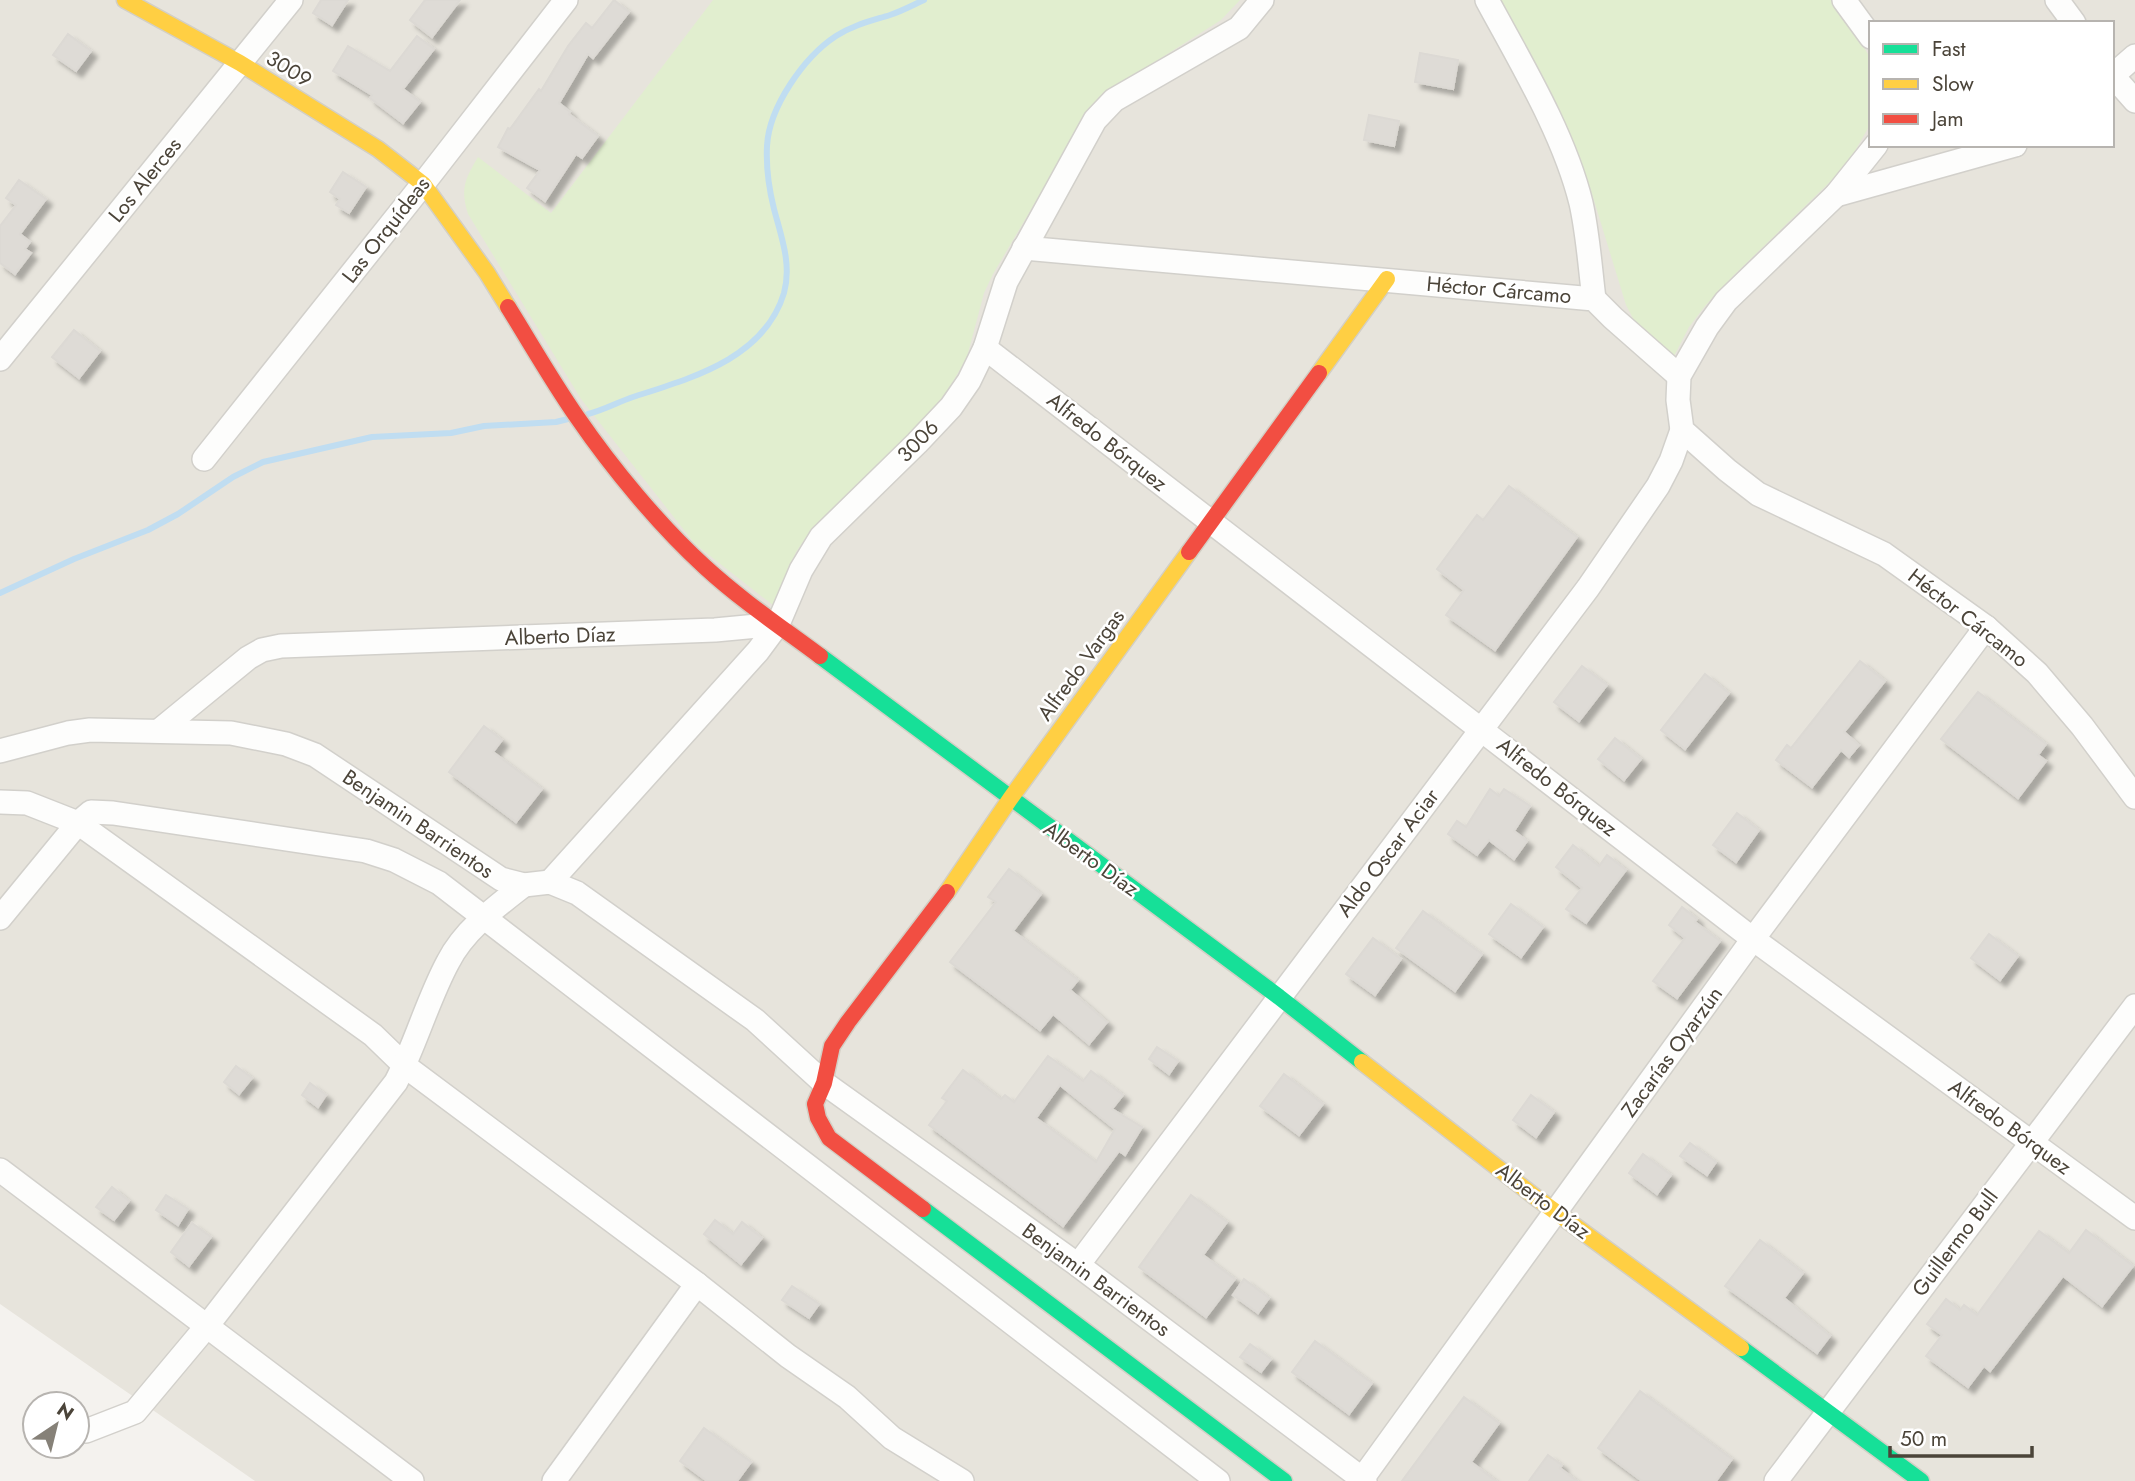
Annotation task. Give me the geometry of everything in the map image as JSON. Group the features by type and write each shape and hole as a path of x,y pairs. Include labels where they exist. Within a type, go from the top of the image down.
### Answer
{"street":[{"name":"3009","path":"125,0 240,63 379,149 423,184 487,273 577,416 634,491 705,567 778,624"},
{"name":"Los Alerces","path":"0,359 291,0"},
{"name":"Las Orquídeas","path":"204,459 566,0"},
{"name":"3006","path":"550,882 758,651 778,624 802,570 821,537 951,407 969,381 985,348 1006,282 1096,120 1114,100 1239,28 1262,0"},
{"path":"1487,0 1532,83 1565,155 1581,204 1594,299"},
{"path":"1844,0 1869,34"},
{"path":"2057,0 2073,21"},
{"path":"2114,73 2135,56"},
{"path":"2114,77 2135,101"},
{"path":"1682,430 1678,400 1679,376 1707,327 1726,301 1836,195 1874,147"},
{"path":"1836,195 2008,147"},
{"name":"Héctor Cárcamo","path":"1024,248 1594,299 1679,376"},
{"name":"Alfredo Vargas","path":"824,1083 832,1046 848,1022 936,908 1010,799 1387,279"},
{"name":"Alfredo Bórquez","path":"985,348 1753,939 2135,1218"},
{"name":"Héctor Cárcamo","path":"1682,430 1758,494 1884,554 1986,627 2037,673 2082,726 2135,797"},
{"name":"Aldo Oscar Aciar","path":"1078,1265 1588,588 1658,486 1671,461 1682,430"},
{"name":"Alberto Díaz","path":"160,730 248,658 262,650 281,646 715,630 778,624 1279,997 1556,1212 1921,1481"},
{"name":"Zacarías Oyarzún","path":"1363,1480 1753,939 1986,627"},
{"name":"Benjamin Barrientos","path":"0,751 90,730 231,733 286,744 315,755 501,880 524,885 550,882 577,893 755,1020 824,1083 1078,1265 1363,1480"},
{"path":"0,802 27,803 78,822 373,1035 405,1066 697,1284 788,1356 847,1397 892,1438 958,1480"},
{"path":"0,918 78,822 91,812 366,851 394,860 439,883 1218,1481"},
{"path":"91,1429 135,1412 207,1326 397,1082 448,961 495,907 524,885"},
{"name":"Guillermo Bull","path":"1776,1481 2135,1006"},
{"path":"824,1083 815,1104 818,1118 829,1138 1284,1481"},
{"path":"0,1170 412,1481"},
{"path":"554,1481 697,1284"}],"shaded area":[{"path":"0,0 2135,0 2135,1481 255,1481 0,1304"}],"green space":[{"path":"713,0 1240,0 1221,20 1128,79 1075,135 993,274 984,293 967,357 942,401 808,535 796,552 774,606 695,544 581,399 468,214 464,198 467,178 478,157 551,213"},
{"path":"1499,0 1831,0 1869,56 1869,126 1851,158 1705,306 1689,327 1673,358 1635,322 1626,305 1592,194 1575,151"}],"building":[{"path":"321,0 348,0 332,25 313,13"},
{"path":"425,0 460,0 432,37 410,20"},
{"path":"614,0 629,12 593,58 588,54 559,103 598,136 582,158 576,154 545,201 527,188 540,170 498,147 508,128 510,129 539,89 541,91 568,46 586,23 592,28"},
{"path":"68,34 91,51 76,71 53,55"},
{"path":"417,36 434,49 403,89 420,102 403,123 370,98 372,95 333,71 348,46 390,71"},
{"path":"1420,53 1458,60 1453,89 1415,82"},
{"path":"1369,115 1399,121 1394,146 1364,140"},
{"path":"343,172 366,187 349,213 336,205 340,199 330,192"},
{"path":"19,180 46,199 20,234 30,242 25,249 31,253 15,274 0,263 0,226 16,205 6,198"},
{"path":"74,330 100,351 79,378 52,357"},
{"path":"1509,486 1577,537 1495,650 1446,615 1464,590 1437,569 1477,515 1483,520"},
{"path":"1860,661 1885,681 1844,732 1859,745 1849,757 1841,750 1812,787 1776,760 1787,745 1791,748"},
{"path":"1582,666 1607,685 1579,721 1554,702"},
{"path":"1705,674 1729,693 1685,749 1661,730"},
{"path":"1978,692 2046,744 2038,755 2046,761 2018,798 1941,739"},
{"path":"484,726 502,740 493,752 542,789 516,822 449,772"},
{"path":"1615,738 1641,759 1624,780 1598,759"},
{"path":"1490,789 1499,796 1504,789 1530,806 1514,831 1527,841 1514,859 1489,840 1477,855 1448,834 1457,821 1466,827"},
{"path":"1737,813 1759,830 1736,862 1713,845"},
{"path":"1573,845 1599,866 1607,855 1626,870 1586,923 1566,909 1582,888 1556,867"},
{"path":"1009,869 1041,894 1013,931 1078,980 1070,990 1107,1022 1089,1044 1053,1014 1040,1030 950,962 996,902 988,897"},
{"path":"1511,904 1543,927 1521,957 1489,934"},
{"path":"1682,907 1697,919 1695,922 1720,941 1677,998 1653,981 1685,938 1669,925"},
{"path":"1423,911 1482,954 1455,991 1396,948"},
{"path":"1989,934 2018,956 2000,980 1971,958"},
{"path":"1373,938 1401,959 1375,995 1346,974"},
{"path":"1157,1047 1178,1061 1169,1074 1149,1059"},
{"path":"1048,1056 1083,1081 1091,1071 1123,1095 1112,1109 1142,1127 1125,1155 1119,1151 1063,1226 929,1125 947,1101 942,1098 963,1070 1001,1099 1005,1095 1014,1102","holes":["1060,1085 1115,1129 1096,1162 1036,1118"]},
{"path":"236,1066 252,1078 239,1094 224,1082"},
{"path":"1284,1074 1323,1104 1299,1135 1260,1106"},
{"path":"310,1083 326,1095 318,1107 302,1095"},
{"path":"1531,1095 1554,1112 1536,1137 1513,1120"},
{"path":"1690,1143 1716,1162 1707,1175 1680,1156"},
{"path":"1643,1154 1671,1175 1657,1194 1629,1173"},
{"path":"112,1187 129,1201 114,1220 96,1207"},
{"path":"166,1195 188,1209 178,1225 156,1210"},
{"path":"1191,1195 1227,1222 1203,1255 1235,1279 1206,1317 1139,1267"},
{"path":"715,1220 733,1234 742,1222 762,1238 741,1264 704,1234"},
{"path":"192,1223 211,1237 189,1266 171,1252"},
{"path":"2086,1230 2133,1266 2102,1306 2063,1276 1990,1371 1984,1366 1968,1387 1926,1356 1942,1335 1927,1324 1946,1299 1960,1310 1964,1305 1977,1315 2039,1231 2069,1253"},
{"path":"1760,1240 1803,1273 1784,1298 1830,1336 1817,1353 1725,1286"},
{"path":"1244,1279 1269,1298 1258,1313 1233,1295"},
{"path":"792,1286 819,1304 809,1318 782,1300"},
{"path":"1315,1341 1372,1383 1349,1414 1292,1372"},
{"path":"1250,1344 1271,1359 1261,1372 1240,1357"},
{"path":"1640,1391 1732,1459 1716,1481 1642,1481 1598,1448"},
{"path":"1464,1397 1499,1423 1471,1462 1496,1481 1402,1481"},
{"path":"704,1428 751,1462 737,1481 707,1481 680,1461"},
{"path":"1548,1455 1562,1465 1560,1468 1577,1481 1529,1481"}],"waterway":[{"path":"588,414 723,363 743,350 760,334 774,316 784,293 787,271 767,161 769,131 781,100 812,57 836,36 924,0"},
{"path":"0,593 74,559 148,530 178,514 233,477 263,462 372,437 451,433 484,426 568,419"}],"traffic: fast":[{"path":"820,656 1279,997 1362,1062"},
{"path":"923,1209 1284,1481"},
{"path":"1741,1348 1921,1481"}],"traffic: slow":[{"path":"125,0 240,63 378,149 423,184 508,307"},
{"path":"1319,373 1387,279"},
{"path":"947,892 1010,799 1189,552"},
{"path":"1362,1062 1534,1196 1741,1348"}],"traffic: jam":[{"path":"508,307 577,417 654,515 719,579 820,656"},
{"path":"1189,552 1319,373"},
{"path":"923,1209 829,1138 818,1118 815,1104 824,1083 832,1046 947,892"}]}
